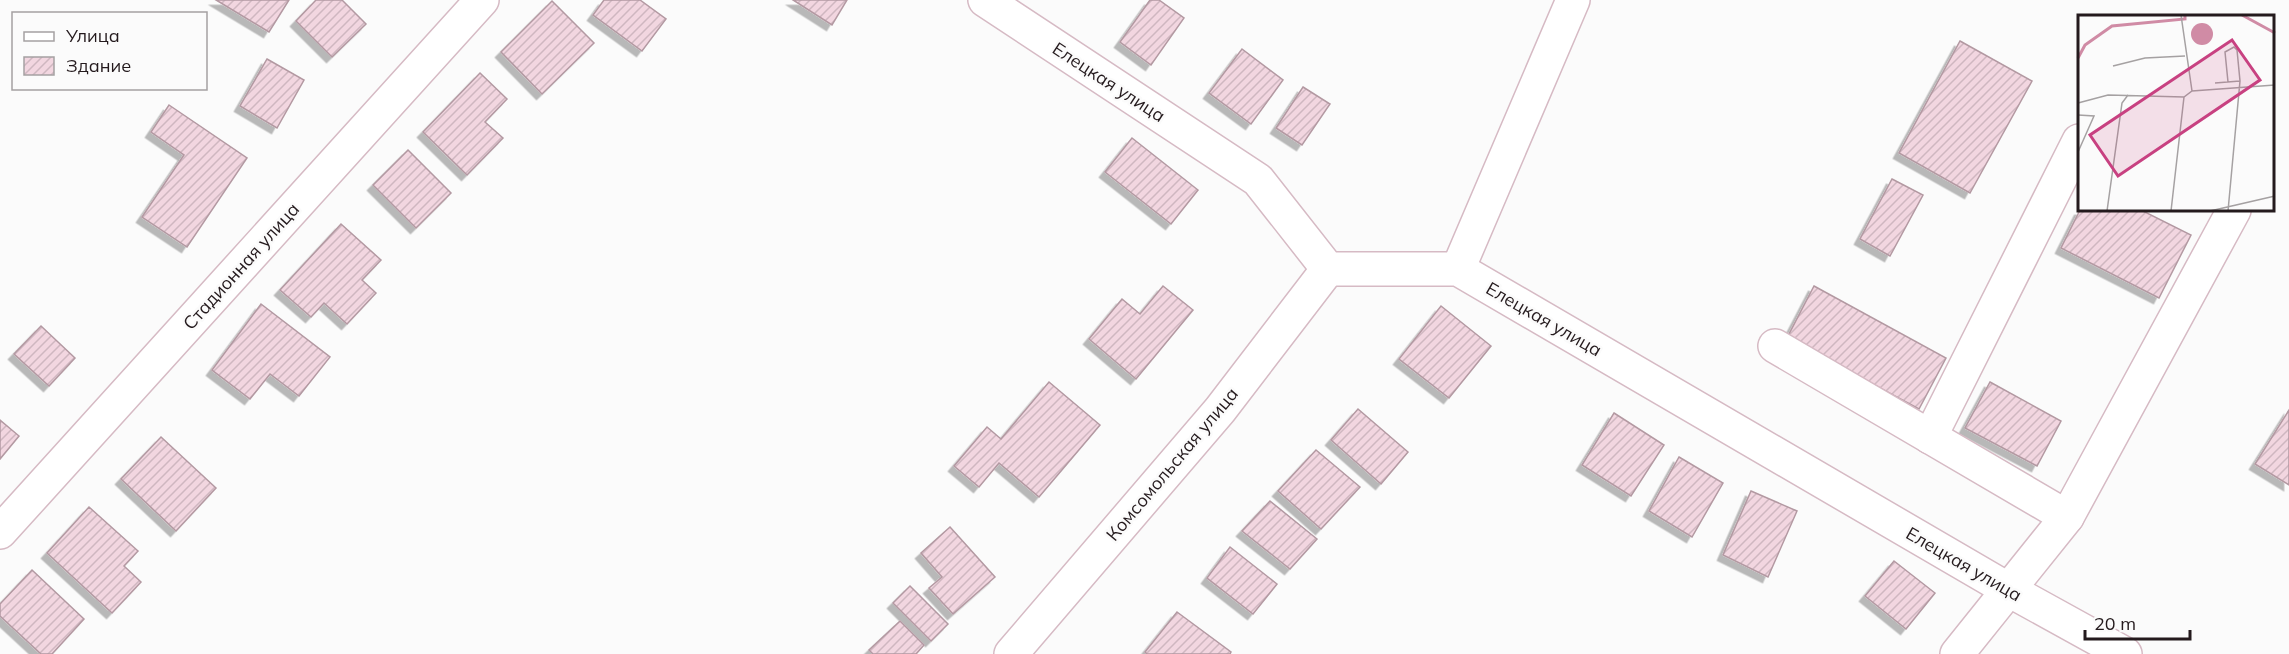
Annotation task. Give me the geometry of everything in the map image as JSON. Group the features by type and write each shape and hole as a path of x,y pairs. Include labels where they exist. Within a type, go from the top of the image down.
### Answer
{"street":[{"name":"Стадионная улица","path":"0,532 482,0"},
{"name":"Елецкая улица","path":"985,0 1258,180 1328,269"},
{"path":"1328,269 1458,269 1573,0"},
{"path":"1930,437 2078,143"},
{"path":"1956,654 2067,517 2233,212"},
{"name":"Комсомольская улица","path":"1011,654 1220,410 1328,269"},
{"name":"Елецкая улица","path":"1458,269 2009,590 2124,654"},
{"path":"1775,346 2067,517"}],"building":[{"path":"216,0 289,0 269,32"},
{"path":"316,0 342,0 366,24 332,57 296,21"},
{"path":"604,0 640,0 666,19 642,51 593,15"},
{"path":"793,0 847,0 832,25"},
{"path":"1150,0 1159,0 1184,18 1151,65 1120,42"},
{"path":"552,1 594,43 542,94 501,52"},
{"path":"1960,41 2032,81 1970,193 1899,153"},
{"path":"1242,49 1283,80 1251,124 1209,93"},
{"path":"267,59 304,80 277,128 240,106"},
{"path":"480,73 507,99 485,122 503,138 467,175 423,132"},
{"path":"1303,87 1330,104 1302,145 1276,128"},
{"path":"169,105 247,158 187,247 142,217 184,155 151,132"},
{"path":"1132,138 1198,190 1171,224 1105,172"},
{"path":"408,150 451,193 416,228 373,185"},
{"path":"1892,179 1923,195 1890,256 1860,239"},
{"path":"2079,212 2145,212 2191,235 2159,298 2061,248"},
{"path":"341,224 381,260 362,280 376,293 347,324 324,303 311,317 280,290"},
{"path":"1163,286 1193,310 1136,379 1089,339 1122,299 1140,314"},
{"path":"1814,286 1946,358 1919,409 1787,338"},
{"path":"261,304 330,357 299,396 270,374 250,399 212,370"},
{"path":"1441,306 1491,346 1449,398 1399,359"},
{"path":"41,326 75,358 49,386 14,354"},
{"path":"1049,382 1100,425 1039,497 999,463 979,487 954,466 987,427 1001,439"},
{"path":"1990,382 2061,421 2037,466 1965,428"},
{"path":"1358,409 1408,452 1381,484 1331,440"},
{"path":"2289,410 2289,485 2255,464"},
{"path":"1614,413 1664,445 1631,496 1582,465"},
{"path":"0,420 19,436 0,459"},
{"path":"161,437 216,488 176,531 121,479"},
{"path":"1316,450 1360,487 1321,529 1278,491"},
{"path":"1679,457 1723,483 1692,537 1649,511"},
{"path":"1751,491 1797,511 1768,577 1723,555"},
{"path":"1270,501 1317,539 1290,569 1242,531"},
{"path":"89,507 138,551 124,566 141,582 112,613 47,553"},
{"path":"950,527 995,577 953,614 929,588 942,577 921,553"},
{"path":"1230,547 1277,584 1253,614 1207,578"},
{"path":"1894,561 1935,593 1906,629 1865,596"},
{"path":"32,570 84,619 52,654 41,654 0,616 0,604"},
{"path":"910,586 948,624 931,641 893,603"},
{"path":"1177,612 1231,652 1230,654 1147,654 1145,652"},
{"path":"900,621 924,645 916,654 873,654 869,650"}]}
